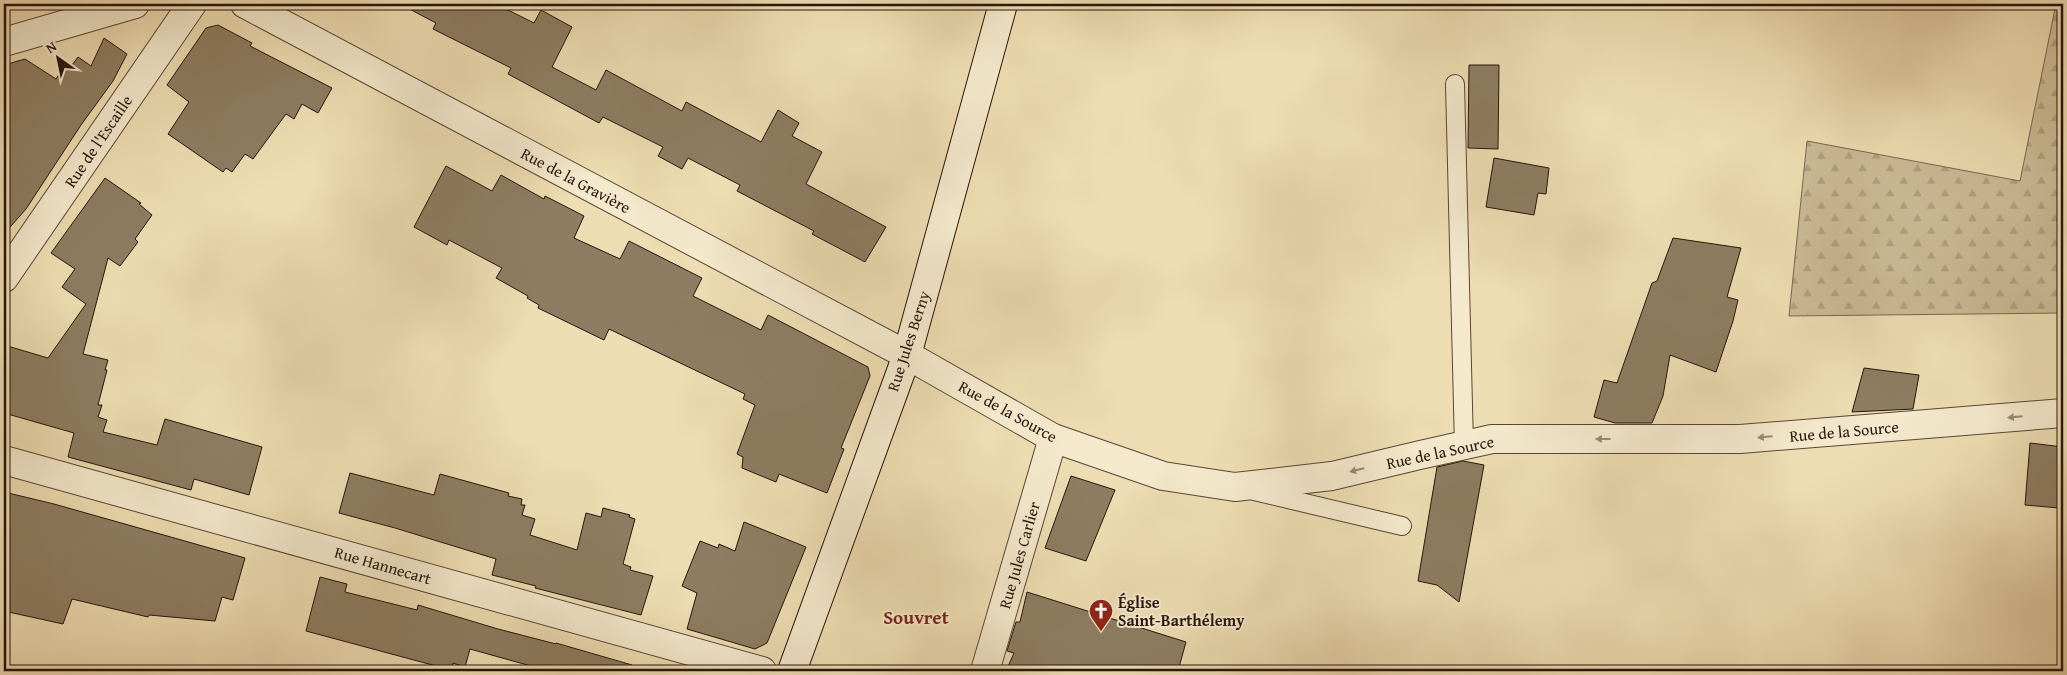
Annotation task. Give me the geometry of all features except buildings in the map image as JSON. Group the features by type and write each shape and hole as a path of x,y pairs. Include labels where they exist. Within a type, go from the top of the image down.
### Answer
{"street":[{"path":"4,42 135,4"},
{"name":"Rue de l'Escaille","path":"4,278 192,4"},
{"name":"Rue de la Gravière","path":"245,4 907,356"},
{"name":"Rue Jules Berny","path":"792,671 907,356 1003,4"},
{"name":"Rue de la Source","path":"907,356 1053,438 1163,476 1235,487 1332,476 1492,440 1740,439 2063,413"},
{"name":"Rue Jules Carlier","path":"985,671 1053,438"},
{"name":"Rue Hannecart","path":"4,460 762,671"}],"lane":[{"path":"1455,84 1464,446"},
{"path":"1235,487 1402,526"}],"green space":[{"path":"2056,4 2063,4 2063,313 1789,316 1807,141 2020,181"}],"place":[{"name":"Église Saint-Barthélemy","path":"1101,632"}],"district":[{"name":"Souvret","path":"916,617"}]}
